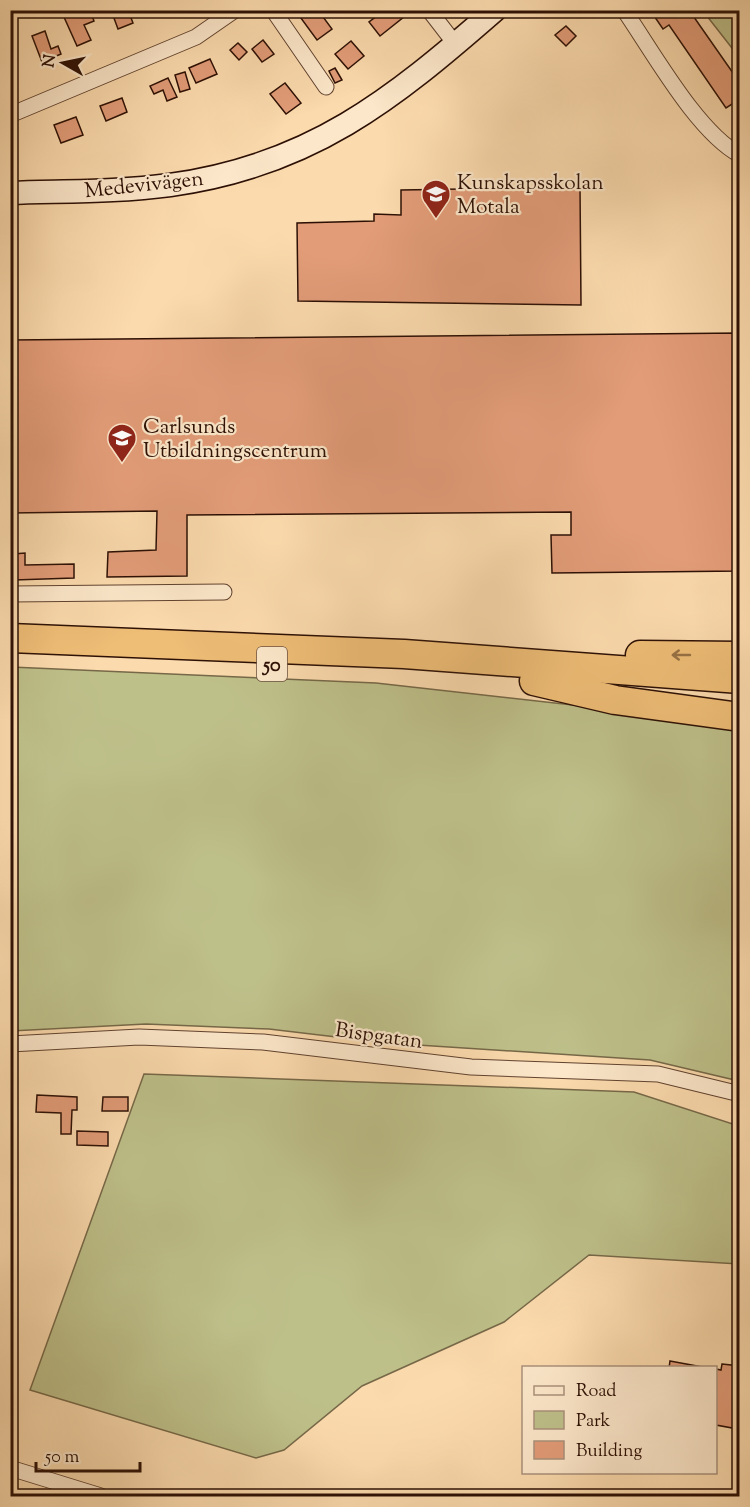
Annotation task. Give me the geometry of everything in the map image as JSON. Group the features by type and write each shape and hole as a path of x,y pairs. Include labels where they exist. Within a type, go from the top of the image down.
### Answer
{"highway":[{"name":"50","path":"10,638 404,654 740,679"},
{"path":"404,654 740,656"},
{"name":"50","path":"10,655 277,664 740,695"},
{"path":"534,681 615,700 740,717"}],"street":[{"path":"10,114 196,37 235,10"},
{"path":"273,10 326,87"},
{"path":"429,10 456,45"},
{"name":"Medevivägen","path":"10,193 168,185 214,177 262,163 313,143 372,111 456,45 495,10"},
{"path":"624,10 704,125 721,143 740,154"},
{"path":"10,594 224,592"},
{"name":"Bispgatan","path":"10,1044 139,1037 263,1042 471,1067 658,1074 740,1094"},
{"path":"10,1468 101,1497"}],"green space":[{"path":"703,11 739,11 739,57"},
{"path":"11,667 376,683 733,723 739,729 739,1081 650,1060 387,1043 269,1029 146,1024 11,1031"},
{"path":"144,1074 634,1092 739,1126 739,1264 589,1255 504,1322 362,1386 284,1450 256,1458 30,1390"}],"building":[{"path":"78,10 90,10 94,21 84,25 91,40 77,46 64,17"},
{"path":"111,10 128,10 133,23 118,29"},
{"path":"295,10 318,10 332,29 317,40"},
{"path":"385,10 401,10 405,16 380,36 369,22"},
{"path":"650,10 680,10 682,13 689,10 740,83 740,99 726,108 669,25 663,29"},
{"path":"566,26 576,36 566,46 555,35"},
{"path":"45,31 51,49 58,46 61,54 42,62 32,36"},
{"path":"263,40 274,54 262,62 252,49"},
{"path":"351,41 364,56 348,69 335,54"},
{"path":"238,43 247,52 239,60 230,50"},
{"path":"210,59 217,74 196,83 189,68"},
{"path":"335,68 342,80 335,83 329,71"},
{"path":"185,72 190,89 180,92 175,75"},
{"path":"168,78 177,97 167,101 163,90 154,94 150,86"},
{"path":"285,83 301,103 286,114 270,94"},
{"path":"122,98 127,112 106,121 100,106"},
{"path":"76,117 83,135 61,143 54,125"},
{"path":"580,187 581,305 298,301 297,223 374,221 374,214 401,215 401,190"},
{"path":"740,333 740,571 552,573 551,535 571,535 571,512 187,515 187,576 107,577 108,552 156,550 157,511 10,513 10,340"},
{"path":"25,553 25,565 74,564 74,578 14,580 13,554"},
{"path":"37,1095 77,1097 77,1110 72,1110 71,1134 61,1134 61,1113 36,1112"},
{"path":"103,1097 128,1097 128,1111 102,1111"},
{"path":"77,1131 108,1132 108,1146 77,1145"},
{"path":"670,1361 697,1366 669,1366"},
{"path":"722,1364 740,1366 738,1429 717,1425 717,1369 721,1370"}],"place":[{"name":"Kunskapsskolan Motala","path":"436,220"},
{"name":"Carlsunds Utbildningscentrum","path":"122,464"}]}
